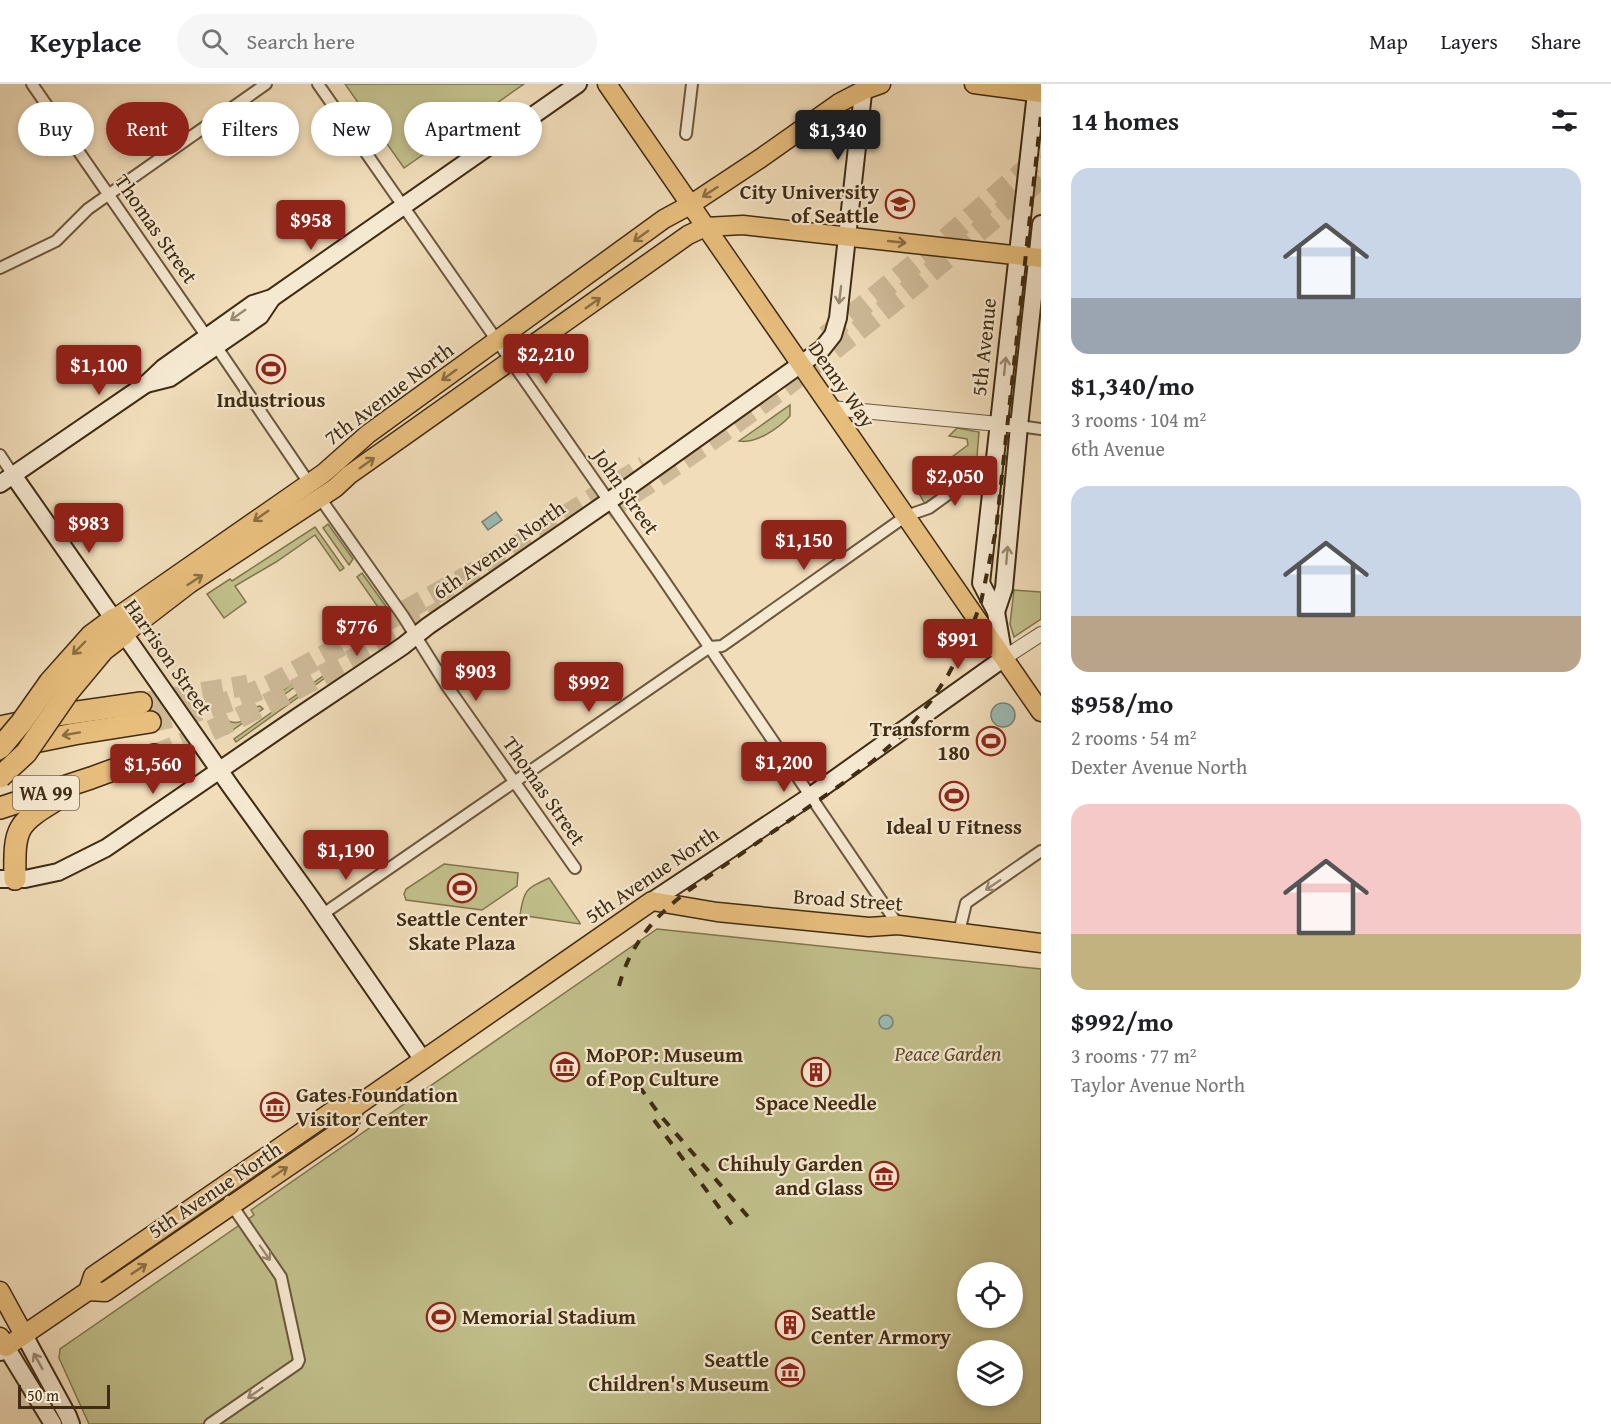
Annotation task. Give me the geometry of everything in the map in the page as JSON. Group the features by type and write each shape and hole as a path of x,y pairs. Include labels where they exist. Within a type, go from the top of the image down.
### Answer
{"highway":[{"path":"0,777 26,753 59,687 85,642 119,626"},
{"path":"0,748 21,723 59,687"},
{"name":"WA 99","path":"0,727 57,715 145,713 74,734 0,748"},
{"name":"WA 99","path":"0,808 154,755"},
{"path":"7,879 21,825 34,813 91,778"}],"main road":[{"path":"6,479 146,384 170,378 212,342 260,316 272,298 578,84"},
{"name":"Denny Way","path":"607,84 1041,712"},
{"path":"974,84 1038,90"},
{"name":"7th Avenue North","path":"315,490 324,472 368,434 664,219 690,205 761,158 866,85"},
{"name":"6th Avenue North","path":"7,879 58,872 106,848 340,690 822,349 835,329 866,85"},
{"name":"5th Avenue","path":"1004,658 996,612 981,583 1017,255 1038,90"},
{"name":"5th Avenue","path":"996,612 1005,586 1019,426 1041,224"},
{"path":"705,227 743,225 1039,258"},
{"name":"7th Avenue North","path":"119,626 315,490 511,361 688,235 705,227"},
{"name":"Harrison Street","path":"6,479 119,626 423,1060"},
{"name":"5th Avenue North","path":"2,1345 24,1335 88,1290 93,1276 337,1108 355,1107 652,901 812,795 1004,658"},
{"name":"Broad Street","path":"652,901 717,912 869,927 898,925 1041,943"},
{"name":"5th Avenue North","path":"88,1290 105,1292 349,1125 355,1107"},
{"path":"0,1291 68,1416 70,1424"},
{"path":"2,1345 54,1424"}],"street":[{"name":"Thomas Street","path":"32,84 575,868"},
{"path":"0,268 56,241 88,209 266,84"},
{"name":"John Street","path":"318,84 710,647 898,925"},
{"path":"687,134 692,84"},
{"path":"831,408 1041,429"},
{"name":"Harrison Street","path":"0,455 6,479"},
{"path":"323,915 710,647 722,646 906,516 929,508 976,474 995,468"},
{"path":"1004,658 1041,634"},
{"path":"959,932 966,903 1041,851"},
{"path":"210,1424 297,1364 299,1360 282,1277 221,1189"}],"green space":[{"path":"345,84 524,84 498,102 404,102 404,156 421,156 404,168 392,151 392,102 358,102"},
{"path":"790,405 790,416 774,430 760,438 739,441"},
{"path":"957,428 979,432 976,468 925,504 914,485 968,445 967,439 949,436"},
{"path":"328,524 353,559 349,565 323,528"},
{"path":"315,527 344,568 340,571 315,535 276,562 235,586 246,602 224,618 207,594 230,579 232,581"},
{"path":"362,573 393,616 387,620 357,577"},
{"path":"1014,590 1041,592 1041,619 1014,637 1010,624"},
{"path":"303,676 306,679 271,704 267,699 271,699"},
{"path":"323,676 325,678 236,742 234,739"},
{"path":"260,706 263,709 227,734 217,719 223,717 231,722 240,722 251,708"},
{"name":"Seattle Center Skate Plaza","path":"444,864 518,873 517,886 482,910 406,900 404,894 406,889"},
{"name":"Seattle Center Skate Plaza","path":"549,878 580,924 520,915 527,891"},
{"name":"Peace Garden","path":"657,929 1041,969 1041,1424 89,1424 59,1358 60,1349 254,1215 251,1210"}],"water":[{"path":"496,512 502,520 488,530 482,522"},
{"path":"1003,703 1012,706 1015,715 1012,724 1003,727 994,724 991,715 994,706"},
{"path":"883,1015 889,1015 893,1022 889,1029 883,1029 879,1025 879,1019"}],"tunnel":[{"path":"826,336 943,241 1041,156"},
{"path":"606,511 720,434 830,353 1041,178"},
{"path":"150,722 212,707 272,684 475,572 645,466"},
{"path":"154,755 265,705 443,610"},
{"path":"141,703 248,685"}],"railway":[{"path":"619,986 637,944 665,910 689,890 873,761 904,733 931,701 968,638 981,602 996,530 1041,115"},
{"path":"639,1086 659,1114 750,1219"},
{"path":"654,1120 736,1230"}],"place":[{"name":"City University of Seattle","path":"900,204"},
{"name":"Industrious","path":"271,369"},
{"name":"Transform 180","path":"991,741"},
{"name":"Ideal U Fitness","path":"954,796"},
{"name":"Seattle Center Skate Plaza","path":"462,888"},
{"name":"MoPOP: Museum of Pop Culture","path":"565,1067"},
{"name":"Space Needle","path":"816,1072"},
{"name":"Gates Foundation Visitor Center","path":"275,1107"},
{"name":"Chihuly Garden and Glass","path":"884,1176"},
{"name":"Memorial Stadium","path":"441,1317"},
{"name":"Seattle Center Armory","path":"790,1325"},
{"name":"Seattle Children's Museum","path":"790,1372"}]}
